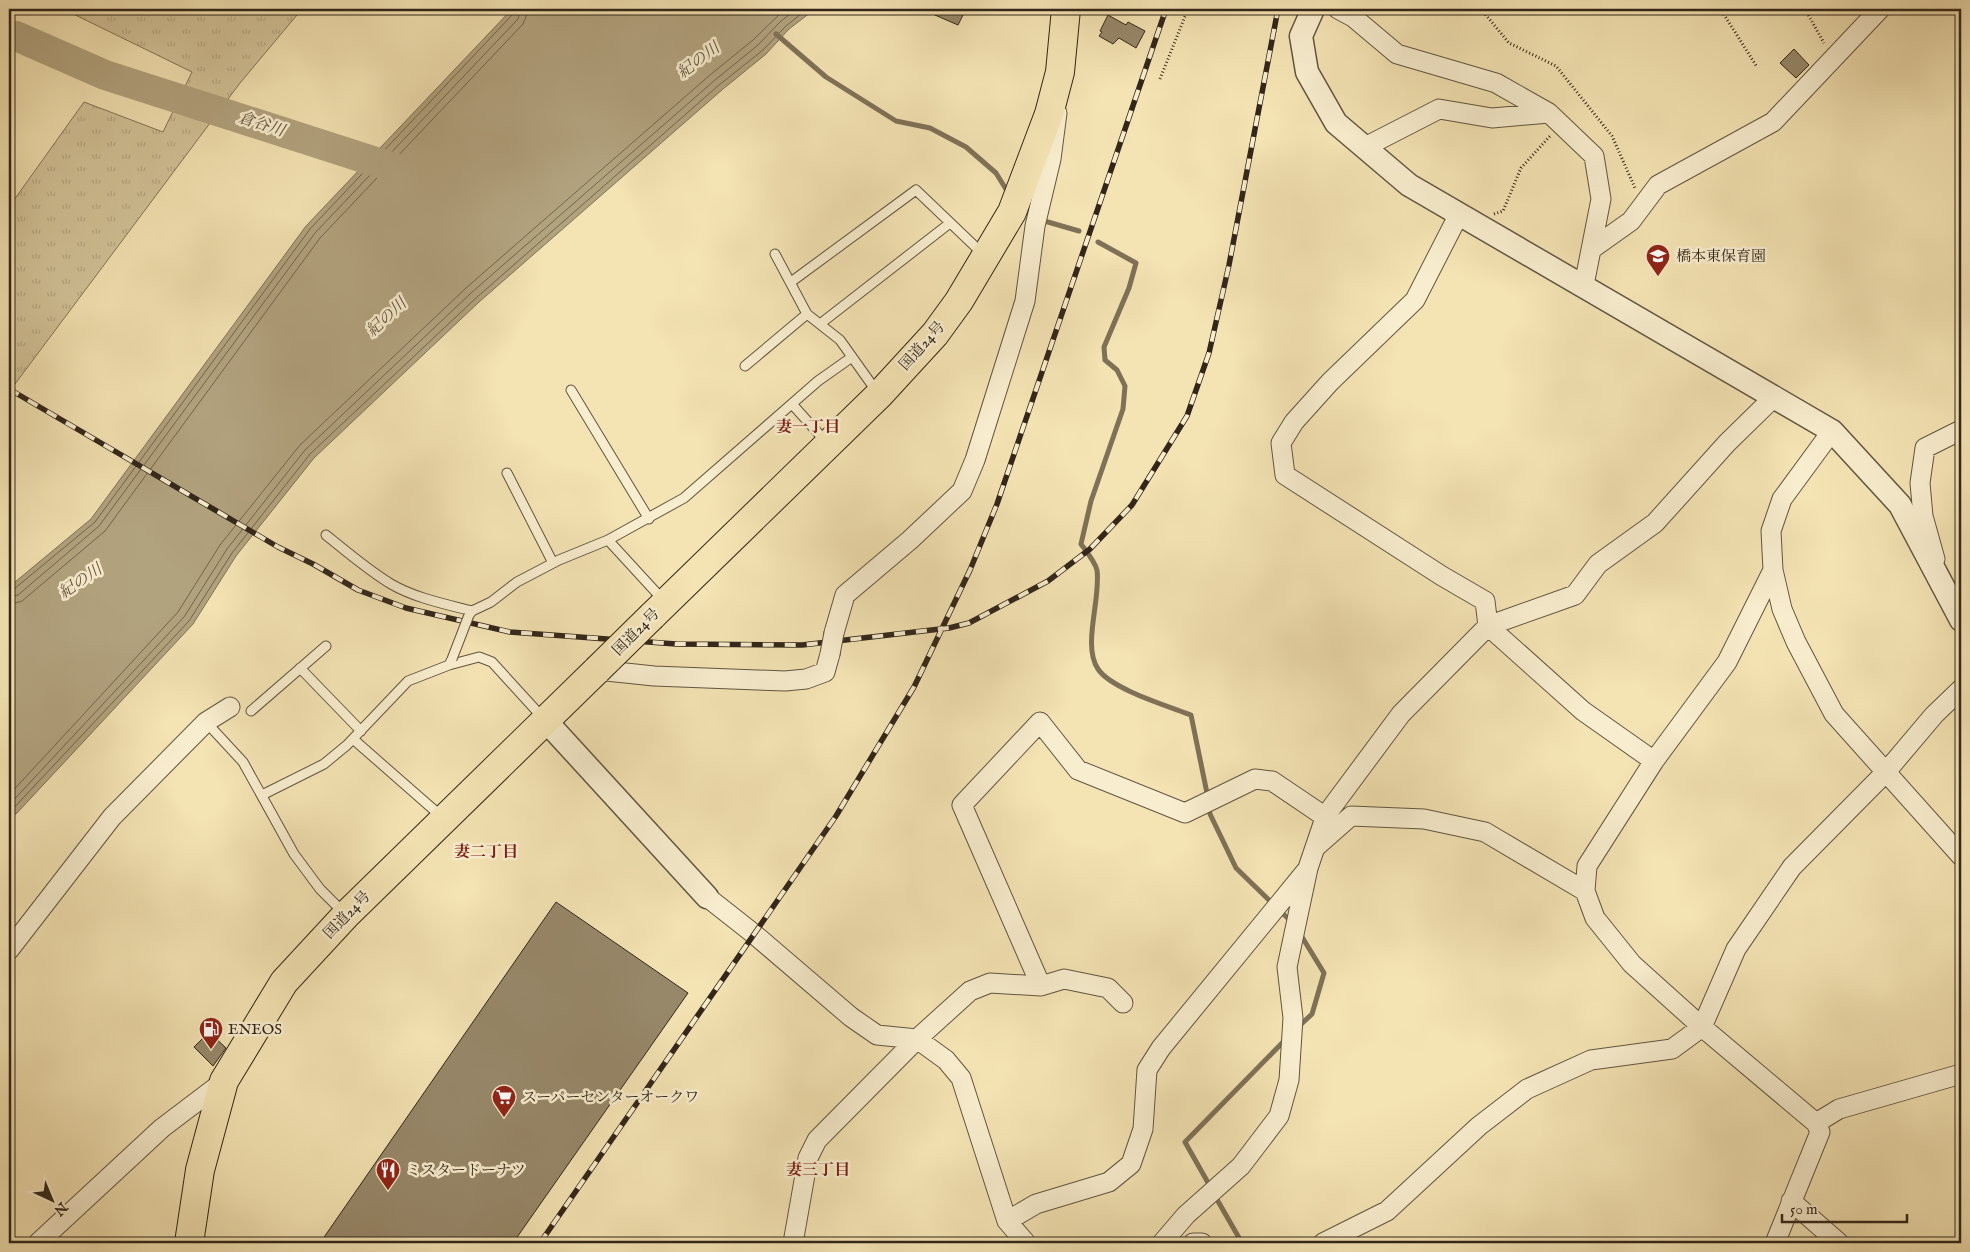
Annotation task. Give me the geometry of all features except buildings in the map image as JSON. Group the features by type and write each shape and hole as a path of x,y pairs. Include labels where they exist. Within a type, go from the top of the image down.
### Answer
{"highway":[{"name":"国道24号","path":"189,1243 200,1170 224,1082 284,982 346,915 878,394 935,334 986,257 1012,212 1056,87 1063,53 1066,9"}],"street":[{"path":"1313,9 1302,36 1307,72 1336,123 1409,185 1584,284 1832,431 1900,505 1961,620"},
{"path":"1338,9 1353,16 1397,54 1496,83 1555,119 1594,156 1601,199 1593,248 1584,284"},
{"path":"1593,248 1631,221 1658,185 1773,122 1880,9"},
{"path":"597,670 654,676 785,681 806,679 825,672 845,595 910,540 962,491 975,460 1025,301 1035,226 1051,159 1057,112 1056,87"},
{"path":"1365,147 1439,109 1492,118 1555,119"},
{"path":"1465,217 1415,300 1330,382 1294,422 1281,443 1285,475 1305,490 1442,576 1485,600 1488,626 1583,711 1654,761"},
{"path":"1162,1243 1186,1215 1241,1166 1280,1116 1289,1080 1293,1018 1287,968 1308,868 1326,815 1401,714 1488,626 1575,595 1598,564 1654,523 1727,443 1775,396"},
{"path":"1941,582 1923,516 1920,483 1925,448 1961,430"},
{"path":"1832,431 1782,499 1771,530 1773,570 1782,609 1796,642 1834,714 1961,856"},
{"path":"1773,570 1727,662 1654,761 1587,866 1585,891 1595,918 1632,964 1702,1027 1816,1123 1820,1132 1775,1243"},
{"path":"1324,1243 1328,1243 1387,1211 1479,1126 1526,1090 1591,1060 1672,1049 1702,1027 1736,949 1792,867 1885,773 1934,716 1961,689"},
{"path":"9,950 112,817 206,722 230,707"},
{"path":"545,720 707,896 851,1018 877,1035 917,1039 946,1060 961,1078 1007,1221 1026,1243"},
{"path":"1041,986 962,805 1040,722 1078,770 1185,813 1255,779 1272,781 1318,812 1326,815"},
{"path":"1315,848 1351,816 1424,819 1485,832 1585,891"},
{"path":"1007,1221 1036,1204 1108,1182 1131,1164 1143,1129 1147,1070 1161,1048 1308,868"},
{"path":"793,1243 808,1158 817,1140 917,1039 970,991 990,983 1041,986 1064,979 1108,988 1123,1003"},
{"path":"1816,1123 1839,1109 1961,1074"},
{"path":"38,1243 162,1128 224,1082"},
{"path":"1791,1201 1839,1243"},
{"path":"1193,1243 1202,1243"}],"lane":[{"path":"791,282 916,190 986,257"},
{"path":"820,324 950,223"},
{"path":"776,254 807,314 840,340 878,394"},
{"path":"746,366 807,314"},
{"path":"451,662 471,613 491,602 517,582 553,563 608,540 684,498 818,381 852,357"},
{"path":"571,390 649,518"},
{"path":"792,404 828,443"},
{"path":"507,473 553,563"},
{"path":"326,535 354,558 392,584 416,595 471,613"},
{"path":"608,540 659,609"},
{"path":"250,711 326,646"},
{"path":"262,795 324,764 353,739 408,681 451,662 479,657 492,662 545,720"},
{"path":"300,668 361,731"},
{"path":"206,722 243,762 294,854 320,889 346,915"},
{"path":"353,739 444,818"}],"path":[{"path":"294,9 298,11"},
{"path":"1160,79 1188,9"},
{"path":"1480,9 1509,44 1556,66 1612,136 1643,205"},
{"path":"1727,9 1723,13 1757,67"},
{"path":"1805,9 1833,59"},
{"path":"1465,217 1503,211 1521,168 1555,119"}],"green space":[{"path":"63,9 302,9 240,83 9,392 9,207 84,102 163,132 192,72"}],"water":[{"name":"紀の川","path":"512,9 815,9 789,29 766,54 723,89 479,302 314,458 236,556 193,624 17,813 9,819 9,587 91,519 306,226"}],"waterway":[{"path":"776,34 826,77 896,121 930,128 966,147 996,173 1009,194"},
{"name":"倉谷川","path":"16,36 105,75 407,172"},
{"path":"1041,220 1079,231"},
{"path":"1098,242 1136,263 1129,288 1104,347 1105,360 1117,370 1125,386 1123,409 1091,501 1081,544 1097,570 1098,582 1092,635 1094,659 1098,669 1105,676 1127,690 1191,715 1208,798"},
{"path":"1209,807 1210,814 1236,868 1273,904"},
{"path":"1279,910 1293,923"},
{"path":"1297,1028 1312,1014 1324,973 1299,932"},
{"path":"1211,1188 1185,1142 1286,1039"},
{"path":"1215,1196 1242,1243"}],"railway":[{"path":"540,1243 836,816 914,687 970,570 997,504 1166,9"},
{"path":"9,389 278,547 313,564 358,590 406,608 510,632 676,644 802,645 949,628 969,623 1048,581 1090,549 1132,505 1187,416 1209,353 1229,265 1278,9"}],"place":[{"name":"橋本東保育園","path":"1658,277"},
{"name":"ENEOS","path":"211,1050"},
{"name":"スーパーセンターオークワ","path":"504,1118"},
{"name":"ミスタードーナツ","path":"388,1191"}],"district":[{"name":"妻一丁目","path":"808,428"},
{"name":"妻二丁目","path":"486,853"},
{"name":"妻三丁目","path":"818,1171"}]}
